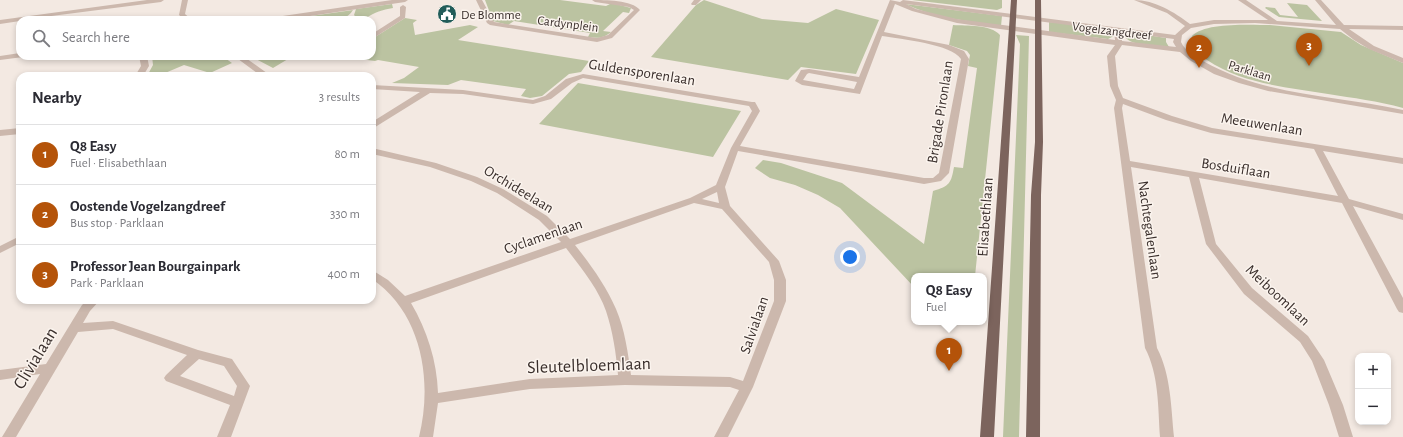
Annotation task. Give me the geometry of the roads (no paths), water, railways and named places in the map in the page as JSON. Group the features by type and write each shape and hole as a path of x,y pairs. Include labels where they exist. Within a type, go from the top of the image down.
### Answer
{"main road":[{"name":"Elisabethlaan","path":"987,437 1007,133 1011,29 1014,0"},
{"path":"1033,437 1036,195 1039,142 1038,0"}],"street":[{"path":"44,16 161,0"},
{"path":"183,16 182,15 185,0"},
{"path":"346,0 347,9"},
{"name":"Cardynplein","path":"479,0 490,23 492,24 597,40 610,37 636,10 631,6 595,0"},
{"path":"862,80 809,71 804,72 799,81 802,83 857,92 862,80 881,34 889,12 891,0 914,10"},
{"name":"Vogelzangdreef","path":"891,0 1178,37"},
{"path":"1137,0 1169,12 1189,26"},
{"path":"1241,0 1274,22"},
{"path":"1318,0 1341,27 1370,47 1403,61"},
{"path":"298,16 347,9 404,4 403,17 376,34"},
{"path":"889,12 914,10"},
{"name":"Vogelzangdreef","path":"914,10 957,21 1182,50"},
{"path":"0,22 16,20"},
{"path":"1182,50 1177,42 1178,37 1189,26 1200,23 1274,22 1341,27 1403,28"},
{"path":"1117,29 1119,43"},
{"name":"Brigade Pironlaan","path":"735,148 924,182 934,181 941,178 944,174 965,59 961,53 949,48 903,37 881,34"},
{"name":"Nachtegalenlaan","path":"1119,43 1111,56 1114,86 1120,100 1118,108 1125,163 1151,348 1157,356 1161,381 1167,437"},
{"name":"Parklaan","path":"1182,50 1216,72 1245,83 1273,90 1359,103 1403,112"},
{"path":"0,58 16,56"},
{"path":"141,72 145,66 144,60"},
{"path":"244,60 260,72"},
{"name":"Guldensporenlaan","path":"376,87 463,92 526,102 541,102 552,97 571,79 583,76 752,104 756,110 725,169 720,186"},
{"path":"376,123 429,90"},
{"name":"Meeuwenlaan","path":"1120,100 1192,126 1403,161"},
{"path":"0,133 16,131"},
{"path":"1316,147 1403,309"},
{"name":"Orchideelaan","path":"376,152 432,165 474,179 500,191 543,218 568,243 593,276 611,310 621,345 625,380"},
{"name":"Bosduiflaan","path":"1125,163 1193,176 1344,200 1403,217"},
{"name":"Meiboomlaan","path":"1193,176 1211,244 1248,291 1304,339 1318,360 1336,405 1346,437"},
{"name":"Cyclamenlaan","path":"404,301 693,200 720,186"},
{"name":"Salvialaan","path":"720,186 725,207 774,261 780,280 780,301 747,387 721,437"},
{"path":"693,200 725,207"},
{"path":"0,250 16,241"},
{"path":"376,276 385,282 404,301 421,335 430,368 432,399 426,437"},
{"name":"Clivialaan","path":"9,437 86,308 90,304"},
{"path":"75,328 112,325 197,354 228,362 244,386 224,437"},
{"path":"197,354 170,378 237,402"},
{"path":"0,375 50,368"},
{"name":"Sleutelbloemlaan","path":"432,399 530,384 625,380 730,382 747,387"}],"place":[{"name":"De Blomme","path":"447,14"},
{"name":"Professor Jean Bourgainpark","path":"1309,66"},
{"name":"Oostende Vogelzangdreef","path":"1199,68"},
{"name":"Q8 Easy","path":"949,371"}]}
